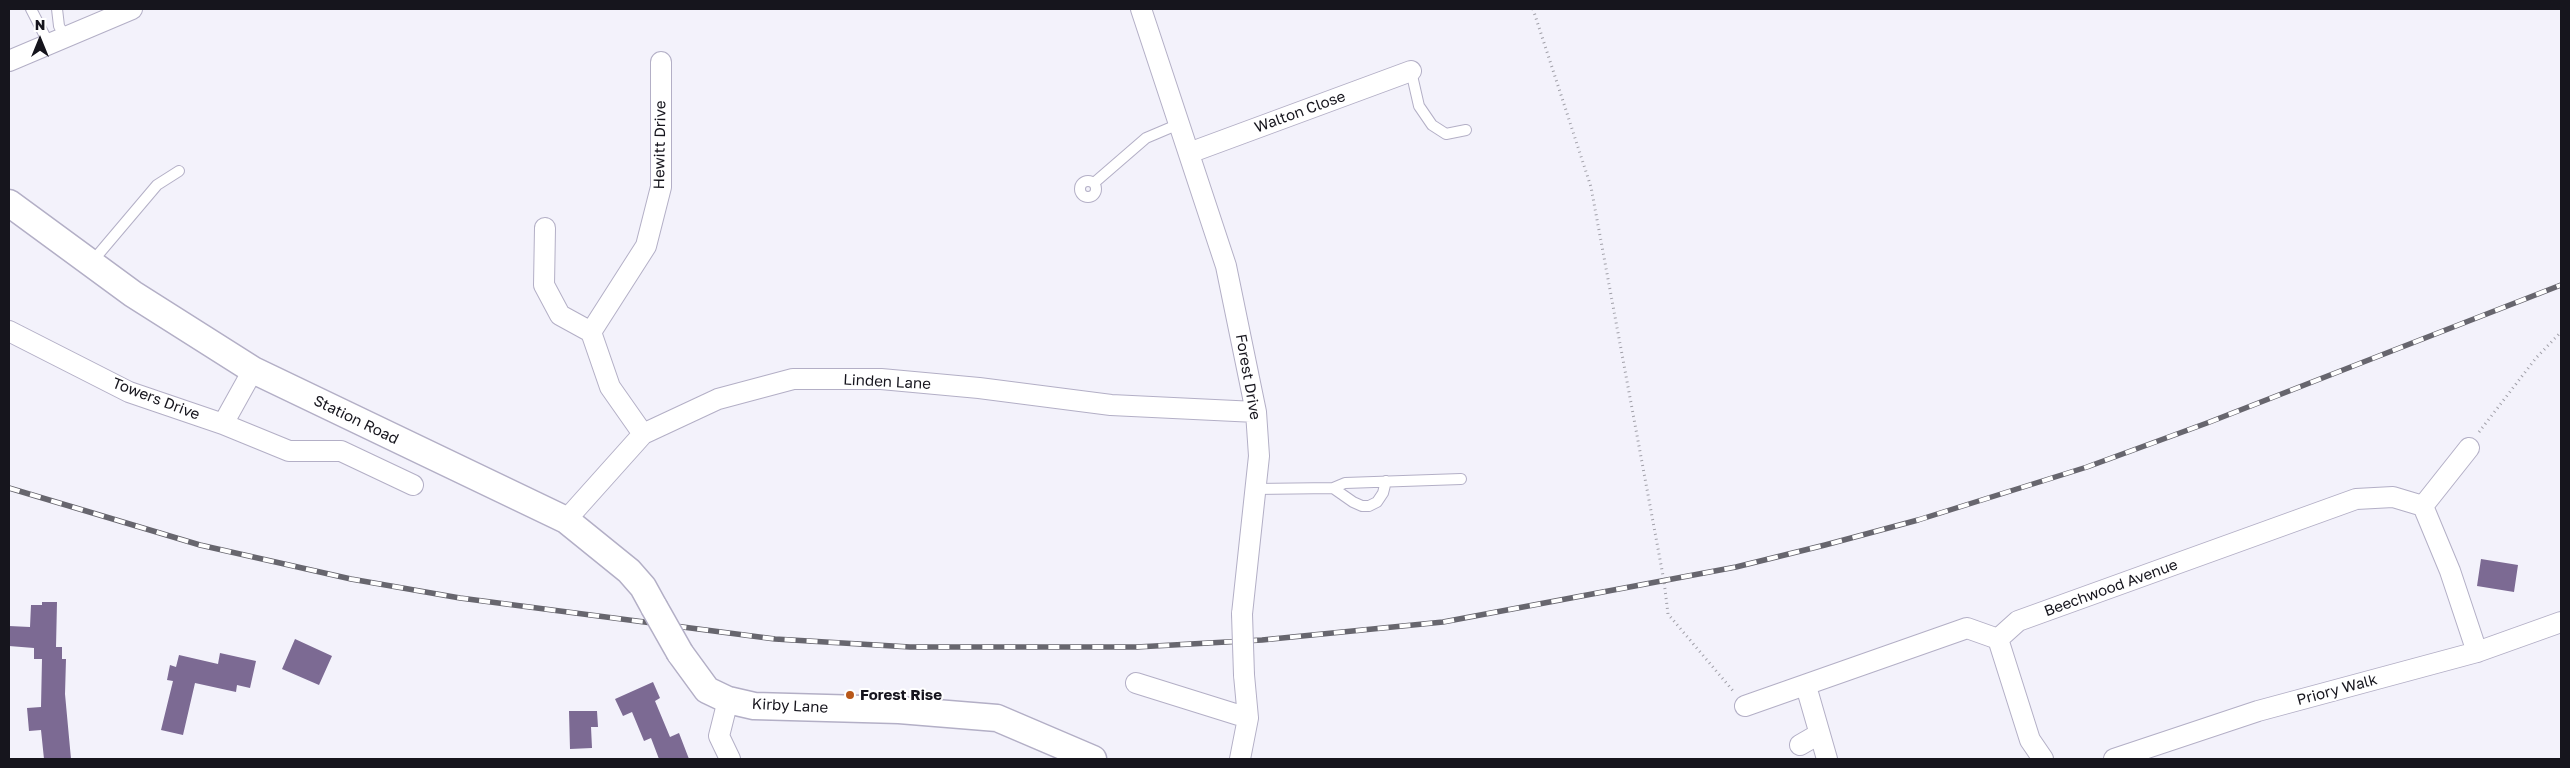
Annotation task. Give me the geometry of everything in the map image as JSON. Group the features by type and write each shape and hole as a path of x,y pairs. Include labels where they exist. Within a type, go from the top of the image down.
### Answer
{"street":[{"path":"9,61 132,9"},
{"name":"Forest Drive","path":"1141,9 1226,266 1256,412 1259,456 1242,614 1244,675 1248,718 1240,759"},
{"name":"Hewitt Drive","path":"591,332 646,246 661,187 661,62"},
{"name":"Walton Close","path":"1188,153 1411,71"},
{"name":"Station Road","path":"9,203 133,294 253,370 566,520 629,571 643,587 680,653"},
{"path":"545,228 544,285 560,315 591,332 610,387 643,434"},
{"name":"Towers Drive","path":"9,331 129,392 223,424 290,451 341,451 412,485"},
{"path":"223,424 253,370"},
{"name":"Linden Lane","path":"566,520 643,434 718,399 793,379 881,379 1111,405 1256,412"},
{"path":"2469,448 2423,506 2447,562 2477,652"},
{"name":"Beechwood Avenue","path":"1998,639 2018,621 2356,499 2393,497 2423,506"},
{"name":"Priory Walk","path":"2114,759 2258,711 2477,652 2561,622"},
{"path":"1746,706 1967,628 1998,639 2030,740 2043,759"},
{"name":"Kirby Lane","path":"680,653 707,690 728,700 754,706 899,710 997,718 1093,759"},
{"path":"1136,684 1248,718"},
{"path":"1806,686 1828,759"},
{"path":"728,700 719,736 730,759"},
{"path":"1800,745 1819,734"}],"lane":[{"path":"31,9 57,40"},
{"path":"57,9 59,26 57,40"},
{"path":"1411,71 1419,106 1432,124 1446,134 1466,130"},
{"path":"1094,183 1146,138 1179,124"},
{"path":"91,264 157,185 179,171"},
{"path":"1256,489 1333,488 1345,483 1461,479"},
{"path":"1333,488 1353,502 1362,506 1369,506 1380,497 1386,481"}],"path":[{"path":"1533,9 1591,187 1668,614 1746,706"},
{"path":"2469,448 2485,422 2536,358 2561,332"}],"building":[{"path":"2481,559 2518,565 2514,592 2477,586"},
{"path":"42,602 57,602 56,647 62,647 62,659 66,659 65,694 71,759 44,759 41,730 29,731 27,708 41,707 42,659 34,659 34,648 9,646 9,626 30,627 31,605 42,605"},
{"path":"295,639 332,656 319,685 282,669"},
{"path":"220,653 256,661 250,688 237,685 236,692 195,683 183,735 161,730 173,681 167,680 170,665 176,667 179,655 218,664"},
{"path":"653,682 660,698 655,701 670,737 679,733 689,759 659,759 651,738 644,741 632,712 623,716 615,699"},
{"path":"569,711 597,711 598,727 591,727 592,748 570,749"}],"railway":[{"path":"9,488 200,545 351,579 460,598 775,639 910,647 1137,647 1262,640 1443,622 1736,567 1918,520 2087,467 2207,423 2561,285"}],"place":[{"name":"Forest Rise","path":"850,695"}]}
